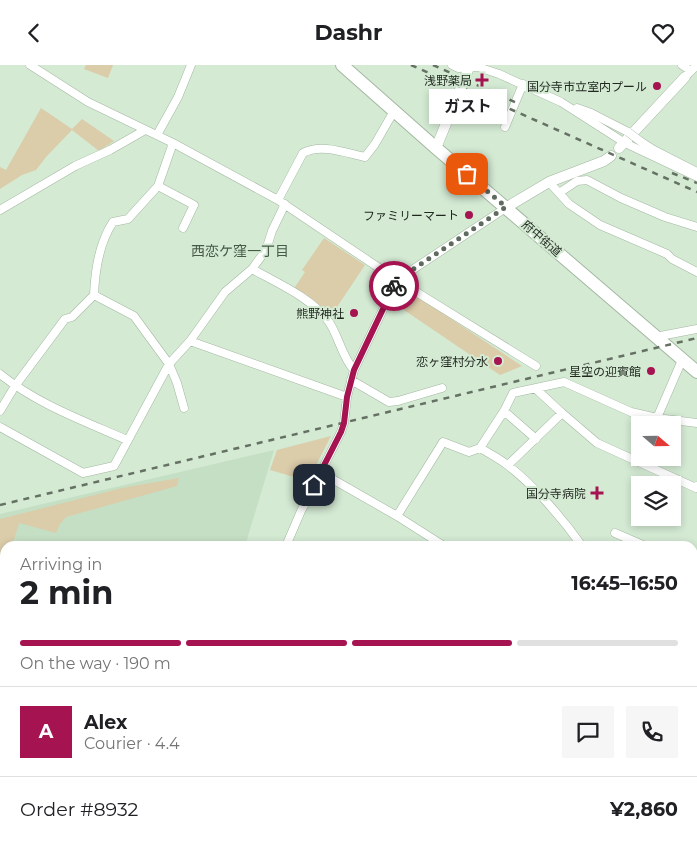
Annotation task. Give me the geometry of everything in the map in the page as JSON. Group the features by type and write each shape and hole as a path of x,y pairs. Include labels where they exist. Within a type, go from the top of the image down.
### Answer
{"main road":[{"name":"府中街道","path":"342,65 697,372"}],"street":[{"path":"30,65 88,102 173,143 282,202 397,280 536,366"},
{"path":"157,135 178,97 190,65"},
{"path":"452,65 458,68 478,67 592,113 628,132 654,150 697,171"},
{"path":"682,65 688,74"},
{"path":"622,146 697,65"},
{"path":"436,148 469,66"},
{"path":"505,127 523,84"},
{"path":"564,103 622,146 697,177"},
{"path":"0,427 84,473 114,465 169,364 190,341 225,292 252,269 266,250 282,202 303,153 309,150 326,149 365,157 375,144 394,111"},
{"path":"0,210 75,166 110,150 145,129"},
{"path":"0,411 15,386 65,319 72,317 94,295 96,267 108,229 113,222 128,219 158,186 173,143"},
{"path":"288,541 343,427 347,397 354,370 397,280 506,207 548,183 604,161 611,156"},
{"path":"559,193 577,181 587,180 656,213 697,227"},
{"path":"548,183 569,204 600,225 667,254 672,259 697,272"},
{"path":"158,186 194,205 184,229"},
{"path":"252,269 311,303 320,311 336,333 349,364 354,370"},
{"path":"94,295 134,316 169,364 184,408"},
{"path":"655,337 697,329"},
{"path":"190,341 347,397"},
{"path":"658,416 682,360"},
{"path":"0,374 15,386 44,403 127,440"},
{"path":"351,381 389,402 442,388"},
{"path":"397,516 443,442 469,452 480,448 504,411 513,393 564,382 618,408 649,416"},
{"path":"536,389 597,443 697,488"},
{"path":"504,411 536,439"},
{"path":"508,465 562,413"},
{"path":"681,421 697,423"},
{"path":"480,448 508,465 549,505 578,541"},
{"path":"320,472 436,541"},
{"path":"615,533 625,541"}],"shaded area":[{"path":"86,65 113,65 108,78 84,69"},
{"path":"41,108 72,129 82,119 114,141 99,151 72,130 36,170 22,175 0,189 0,167 6,170"},
{"path":"324,238 365,265 331,316 293,290 305,272 302,270"},
{"path":"406,289 522,366 500,375 404,310"},
{"path":"331,436 308,481 270,470 277,450"},
{"path":"274,450 247,541 0,541 0,514"},
{"path":"179,478 177,486 66,517 56,533 19,523 14,541 0,541 0,519 122,488"}],"railway":[{"path":"411,65 697,192"},
{"path":"433,65 519,104"},
{"path":"672,173 697,183"},
{"path":"0,505 697,338"}],"way so far":[{"path":"394,286 397,280 506,207 467,174"}],"place":[{"name":"浅野薬局","path":"482,80"},
{"name":"国分寺市立室内プール","path":"657,86"},
{"name":"ガスト","path":"467,174"},
{"name":"ファミリーマート","path":"469,215"},
{"name":"熊野神社","path":"354,313"},
{"name":"恋ヶ窪村分水","path":"498,361"},
{"name":"星空の迎賓館","path":"651,371"},
{"name":"国分寺病院","path":"597,493"}],"district":[{"name":"西恋ケ窪一丁目","path":"240,251"}],"route":[{"path":"314,485 341,432 354,370 394,286"}]}
